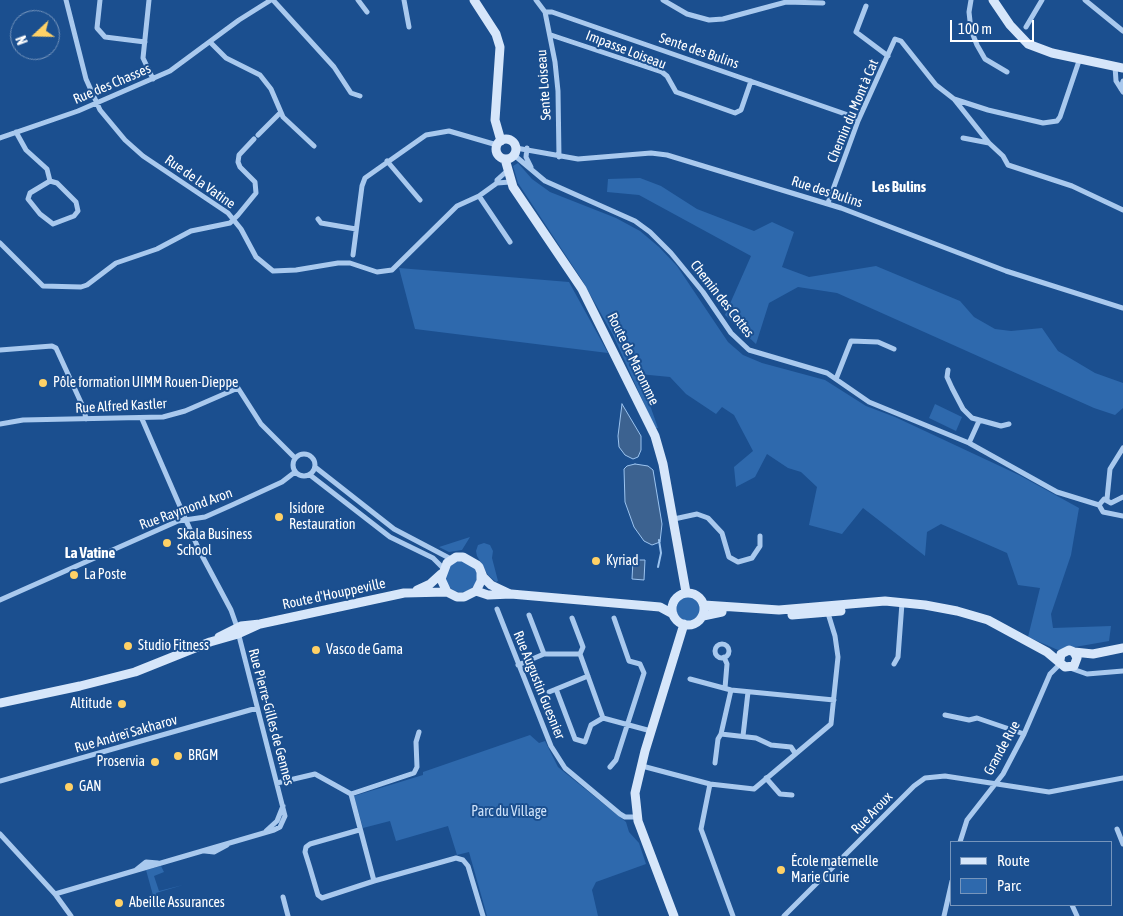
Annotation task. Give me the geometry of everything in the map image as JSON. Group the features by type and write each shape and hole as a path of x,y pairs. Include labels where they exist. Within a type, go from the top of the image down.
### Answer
{"street":[{"name":"Rue de la Vatine","path":"66,0 86,80 95,103 125,140 143,156 220,207 234,219 256,257 273,271 350,262 376,272 392,270 457,206 479,196 496,183 507,171"},
{"path":"100,0 97,28 105,37 145,42"},
{"path":"149,0 143,58 154,79"},
{"name":"Rue des Chasses","path":"0,138 95,103 170,71 272,0"},
{"path":"272,0 334,67 351,93 360,96"},
{"path":"358,0 367,12"},
{"path":"404,0 409,27"},
{"path":"353,254 363,181 418,139 437,132 461,133 499,143 510,140 515,151 505,159 498,154 499,143 495,120 500,48 496,34 474,0"},
{"path":"536,0 545,12"},
{"path":"663,0 693,17 709,20 724,19 786,2 823,3"},
{"path":"971,0 969,12 971,30 976,45 985,58 1007,72"},
{"path":"993,0 1018,37 1028,44 1052,53 1121,65 1116,81 1122,91"},
{"path":"1026,27 1042,0"},
{"path":"1085,0 1123,32"},
{"name":"Chemin du Mont à Cat","path":"866,6 856,32 888,56"},
{"name":"Sente Loiseau","path":"545,12 551,35 558,91 559,157"},
{"name":"Sente des Bulins","path":"545,12 552,12 751,81 851,116 858,121"},
{"name":"Impasse Loiseau","path":"551,35 662,72 667,76 676,92 734,113 742,110 751,81"},
{"name":"Chemin du Mont à Cat","path":"828,203 858,121 895,39 901,41 936,85 954,99"},
{"path":"210,42 226,58 260,75 271,89 280,113 314,146"},
{"path":"954,99 981,108 1043,122 1057,121 1080,58"},
{"path":"1122,91 1123,81"},
{"path":"954,99 989,143 1003,156 1008,165 1072,186 1123,210"},
{"path":"0,243 42,286 81,287 95,280 116,263 157,249 191,231 222,225 234,219 252,201 256,193 255,182 240,167 238,155 280,113"},
{"path":"16,132 26,150 47,169 50,181"},
{"path":"963,138 989,143"},
{"path":"527,148 526,156 533,170"},
{"name":"Rue des Bulins","path":"515,151 527,148 559,157 596,159 658,153 828,203 1013,273 1123,308"},
{"name":"Chemin des Cottes","path":"515,151 545,181 635,221 650,232 672,252 731,333 749,350 827,374 869,402 968,443 1058,492 1099,505"},
{"name":"Route de Maromme","path":"505,159 510,182 582,289 648,421 662,458 686,592"},
{"path":"387,162 420,200"},
{"path":"50,181 57,184 76,202 78,211 74,216 53,224 40,214 28,199 30,193 50,181"},
{"path":"496,183 510,182"},
{"path":"479,196 510,242"},
{"path":"318,219 320,223 356,229"},
{"path":"836,379 851,341 878,342 894,349"},
{"path":"0,350 52,346 56,348 84,409 86,419"},
{"path":"948,370 947,377 963,409 979,421 1001,426 1009,424"},
{"name":"Rue Alfred Kastler","path":"0,424 23,420 142,419 163,417 185,411 238,388 262,424 295,458"},
{"name":"Rue Pierre-Gilles de Gennes","path":"55,894 136,870 146,862 158,863 202,850 214,852 230,842 264,832 277,821 283,806 257,708 240,629 185,520 142,419"},
{"path":"968,443 979,421"},
{"path":"1108,512 1112,507 1109,501 1110,469 1123,448"},
{"path":"300,454 308,454 314,459 315,467 310,474 301,476 295,472 292,466 295,458 300,454"},
{"path":"315,467 386,524 451,559 469,558 477,565 491,585 511,594"},
{"name":"Rue Raymond Aron","path":"0,600 178,521 204,517 228,507 282,482 295,472"},
{"path":"310,474 390,536 433,558 442,571 442,585 447,592 457,597 464,597 476,592 488,595 511,594 660,607 673,614 677,620 684,624 697,622 703,616 718,612 827,610 898,603 973,614 988,620 1060,659 1074,663 1087,674 1123,671"},
{"path":"1123,497 1109,501 1102,500 1099,505 1103,512 1108,512 1113,516 1123,516"},
{"path":"674,519 696,514 708,518 722,533 729,557 738,562 752,558 760,546 760,536"},
{"path":"442,571 451,559"},
{"name":"Route d'Houppeville","path":"432,588 442,571"},
{"path":"476,592 481,581 481,573"},
{"name":"Route d'Houppeville","path":"0,703 116,677 240,629 260,624 432,588 447,592"},
{"path":"660,607 674,601 679,595 686,592 696,594 704,605 703,616"},
{"path":"673,614 674,601"},
{"path":"894,664 898,657 898,603"},
{"path":"704,605 805,611"},
{"name":"Rue Augustin Guesnier","path":"496,609 551,746 565,768 620,814 625,817 637,817"},
{"path":"642,766 710,784 754,789 831,724 838,647 827,610"},
{"path":"529,615 544,654"},
{"path":"572,618 583,647 580,654 603,718"},
{"path":"610,767 616,760 644,673 640,664 630,661 614,618"},
{"path":"674,916 637,817 635,793 651,731 684,624"},
{"path":"1074,663 1093,654 1123,648"},
{"path":"1060,659 1069,650 1074,663"},
{"path":"1074,663 1107,658 1123,653"},
{"path":"518,665 544,654 580,654"},
{"path":"715,763 728,689 727,667 724,657"},
{"name":"Grande Rue","path":"960,841 967,820 997,784 1024,734 1050,674 1060,659"},
{"path":"549,692 588,676"},
{"path":"690,679 748,692 834,700"},
{"path":"556,689 575,739 585,742 591,725 603,718 651,731"},
{"path":"743,736 748,692"},
{"name":"Rue Andreï Sakharov","path":"0,781 257,708"},
{"path":"945,715 969,720 977,718 1024,734"},
{"path":"277,784 315,774 351,794 414,772 417,768 416,742 419,732"},
{"path":"721,734 756,738 771,745 791,747 795,753"},
{"name":"Rue Aroux","path":"784,916 920,781 932,777 945,776 1049,792 1123,778"},
{"path":"766,778 780,794 792,795"},
{"path":"710,784 702,829 732,916"},
{"path":"351,794 374,881"},
{"path":"1117,829 1123,844"},
{"path":"359,830 310,844 306,847 307,860 318,895 322,898 456,858 468,866 483,916"},
{"path":"0,834 55,894 71,916"},
{"path":"944,916 950,890"},
{"path":"283,897 288,916"}],"green space":[{"path":"518,163 532,179 550,192 616,218 640,231 659,247 677,266 728,342 743,355 762,363 825,380 866,406 895,417 1019,475 1079,508 1071,555 1051,614 1053,628 1111,626 1109,641 1058,650 1028,637 1040,588 1018,585 1007,553 941,524 927,532 925,556 863,508 842,534 809,525 817,487 801,472 788,468 767,454 755,477 736,487 734,467 753,451 734,415 722,407 716,414 686,394 670,377 639,374 658,428 655,428 613,335 582,280 518,183 513,166"},
{"path":"640,178 661,186 697,209 754,231 772,222 794,232 782,267 809,277 876,266 960,301 974,317 995,329 1011,331 1042,328 1058,351 1095,373 1123,383 1123,408 1115,415 1094,408 837,293 798,287 769,303 756,344 725,315 751,256 639,195 607,192 608,179"},
{"path":"399,268 569,282 608,353 415,329"},
{"path":"935,404 962,417 956,431 929,418"},
{"path":"470,537 462,550 449,552 439,547"},
{"path":"484,543 490,545 493,551 492,558 498,581 496,582 488,575 477,556 478,545"},
{"path":"461,560 472,565 477,576 472,587 461,592 450,587 445,576 450,565"},
{"path":"688,597 697,600 700,609 697,618 688,621 679,618 676,609 679,600"},
{"name":"Parc du Village","path":"530,735 539,743 545,741 558,767 626,822 629,832 639,843 646,864 596,882 592,890 598,916 487,916 469,852 457,855 448,826 396,841 390,821 363,828 354,796 423,775 423,772"},
{"path":"161,866 164,872 154,876 159,891 183,885 156,893 159,906 156,906 146,870"}],"shaded area":[{"path":"622,404 641,436 641,450 638,457 633,459 625,455 619,447 618,436"},
{"path":"635,464 648,466 653,470 662,524 660,542 652,545 644,541 634,527 625,502 624,469"},
{"path":"633,560 645,560 644,580 632,579"}],"waterway":[{"path":"658,567 661,553 659,540"}],"place":[{"name":"Pôle formation UIMM Rouen-Dieppe","path":"43,383"},
{"name":"Isidore Restauration","path":"279,517"},
{"name":"Skala Business School","path":"167,543"},
{"name":"Kyriad","path":"596,561"},
{"name":"La Poste","path":"74,575"},
{"name":"Studio Fitness","path":"128,646"},
{"name":"Vasco de Gama","path":"316,650"},
{"name":"Altitude","path":"122,704"},
{"name":"BRGM","path":"178,756"},
{"name":"Proservia","path":"155,762"},
{"name":"GAN","path":"69,787"},
{"name":"École maternelle Marie Curie","path":"781,870"},
{"name":"Abeille Assurances","path":"119,903"}],"district":[{"name":"Les Bulins","path":"899,187"},
{"name":"La Vatine","path":"90,553"}]}
